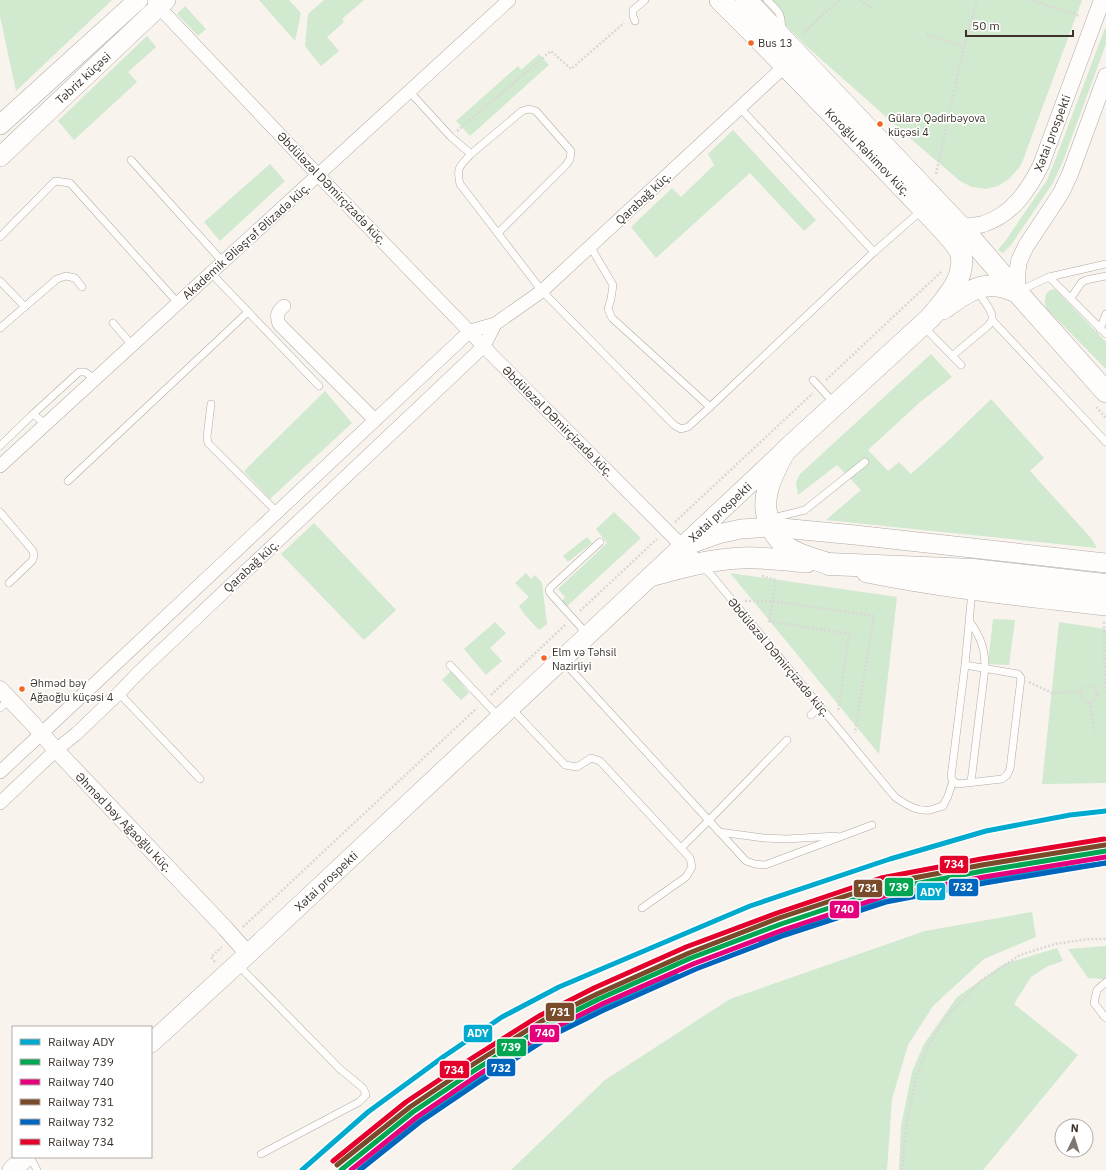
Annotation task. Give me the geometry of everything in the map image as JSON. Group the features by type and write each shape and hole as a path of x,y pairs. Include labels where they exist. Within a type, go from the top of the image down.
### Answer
{"highway":[{"path":"829,564 972,580 1106,585"}],"main road":[{"name":"Təbriz küçəsi","path":"0,125 138,0"},
{"name":"Koroğlu Rəhimov küç.","path":"720,0 786,65 957,246 961,253 962,265 958,278 950,293 926,322"},
{"name":"Koroğlu Rəhimov küç.","path":"746,0 790,38 961,227 1106,392"},
{"name":"Təbriz küçəsi","path":"0,156 159,2"},
{"path":"926,322 961,296 975,289 988,286 997,286 1017,292"},
{"name":"Xətai prospekti","path":"152,1042 835,404 926,322"},
{"path":"785,451 769,484 766,497 766,510 770,523 780,540 788,548 802,555 829,564"},
{"path":"682,547 718,534 770,523 855,535 1106,563"},
{"path":"654,574 720,560 748,558 829,564"},
{"path":"972,580 1105,610"},
{"path":"12,1170 25,1158"}],"street":[{"name":"Akademik Əliəşrəf Əlizadə küç.","path":"0,466 509,0"},
{"name":"Xətai prospekti","path":"961,227 982,224 1003,215 1021,199 1034,179 1041,165 1102,0"},
{"name":"Əbdüləzəl DƏmirçizadə küç.","path":"159,2 318,175 499,362 700,564"},
{"name":"Qarabağ küç.","path":"0,772 470,331 495,324 542,291 786,65"},
{"path":"1017,292 1016,274 1019,261 1026,246 1058,198 1070,174 1106,76"},
{"path":"284,306 278,311 277,317 279,324 375,420"},
{"name":"Qarabağ küç.","path":"0,803 56,750 76,734 138,673 484,346 495,324"},
{"path":"172,611 187,627"},
{"path":"123,657 138,673"},
{"name":"Əhməd bəy Ağaoğlu küç.","path":"3,699 41,734 233,937 237,964"}],"lane":[{"path":"634,19 633,10 645,0"},
{"path":"767,0 780,14 790,38"},
{"path":"409,91 451,136 471,154"},
{"path":"740,108 874,252"},
{"path":"498,233 566,165 570,159 571,151 536,111 530,109 522,111 471,154 458,168 460,184 542,291 674,425 681,429 688,427 710,407 874,252 923,209"},
{"path":"131,160 223,262"},
{"path":"0,237 55,182 70,183 178,303"},
{"path":"589,247 593,250 613,285 612,299 608,309 612,318 710,407"},
{"path":"1017,292 1049,277 1106,264"},
{"path":"211,273 319,386"},
{"path":"0,328 57,279 66,276 75,278 82,287"},
{"path":"1070,298 1081,283 1086,280 1106,276"},
{"path":"1049,277 1103,332"},
{"path":"0,281 25,307"},
{"path":"952,356 989,325 992,320 991,312 975,289"},
{"path":"68,481 248,312"},
{"path":"1103,332 1106,314"},
{"path":"992,320 1106,442"},
{"path":"926,322 952,356 961,365"},
{"path":"113,323 132,345"},
{"path":"0,446 79,372 85,372 95,379"},
{"path":"813,380 835,404"},
{"path":"211,404 207,437 208,443 277,512"},
{"path":"34,414 45,424"},
{"path":"770,523 805,510 866,462"},
{"path":"0,512 33,551 34,556 32,561 10,583"},
{"path":"588,635 550,594 549,590 600,542"},
{"name":"Əbdüləzəl DƏmirçizadə küç.","path":"700,564 733,600 836,726 895,796 904,804 916,809 930,810 943,806 953,781"},
{"path":"965,665 1018,674 1021,678 1010,769 1007,775 1002,779 958,784 953,781 951,777 970,622 972,580"},
{"path":"970,622 979,635 985,656 985,668 971,782"},
{"path":"562,660 746,861 765,865 872,825"},
{"path":"450,665 484,701 505,713 565,765 577,767 591,758 600,761 690,858 692,867 686,877 642,908"},
{"path":"119,693 200,779"},
{"path":"811,715 820,706"},
{"path":"681,848 787,740"},
{"path":"719,832 764,838 787,839 844,836"},
{"path":"237,964 340,1069 363,1088 366,1095 359,1102 261,1154"},
{"path":"1106,982 1097,990 1094,1003 1106,1018"},
{"path":"31,1158 37,1170"}],"path":[{"path":"790,38 839,0"},
{"path":"860,0 872,8"},
{"path":"935,177 964,47 977,0"},
{"path":"1031,0 1080,16"},
{"path":"451,136 550,51 571,69 634,19"},
{"path":"926,34 964,47"},
{"path":"237,964 211,957 944,269"},
{"path":"755,574 776,580 769,621 849,634 836,726"},
{"path":"733,600 772,601 874,616 870,649 853,745"},
{"path":"1097,693 1105,693 1105,610"},
{"path":"1021,678 1052,693 1080,692 1088,685 1093,686 1097,690 1098,695 1095,700 1085,702 1081,698 1080,692"},
{"path":"1090,702 1094,734"},
{"path":"902,1170 906,1128 915,1081 928,1046 948,1015 982,980 1020,955 1055,944 1089,939 1106,939"}],"green space":[{"path":"0,0 112,0 16,91 0,16"},
{"path":"259,0 289,0 301,13 295,41"},
{"path":"324,0 364,0 342,19 344,22 327,37 339,51 321,66 305,46 308,14"},
{"path":"761,0 1082,0 1019,168 1009,179 998,186 986,189 972,187 960,181 805,45"},
{"path":"185,6 206,29 198,36 177,14"},
{"path":"1105,28 1106,44 1063,161 1053,183 1011,245 1003,253 998,250 1047,180"},
{"path":"147,36 156,47 128,72 137,82 74,140 58,121"},
{"path":"539,54 549,65 470,136 456,121 518,66 521,70"},
{"path":"733,130 816,220 804,231 750,173 656,258 631,227 672,188 681,197 714,165 708,154"},
{"path":"270,164 285,181 220,241 204,222"},
{"path":"1054,289 1106,342 1106,369 1046,308 1046,296 1048,292"},
{"path":"931,354 952,377 919,403 868,450 888,471 899,462 911,474 991,399 1044,458 1030,471 1091,538 1097,548 826,520 861,490 837,465 798,495 796,482 800,474"},
{"path":"325,391 352,423 270,499 244,471"},
{"path":"614,512 641,538 566,607 562,601 565,597 558,589 607,543 596,529"},
{"path":"314,523 396,610 364,640 281,554"},
{"path":"587,537 592,543 568,562 563,556"},
{"path":"526,573 531,579 535,575 542,583 547,624 539,630 519,606 529,597 515,583"},
{"path":"730,573 897,597 879,754 796,653"},
{"path":"993,619 1015,620 1009,665 988,664"},
{"path":"495,622 506,633 490,648 502,661 486,675 464,649"},
{"path":"1059,622 1106,629 1106,783 1042,784"},
{"path":"451,671 469,693 461,700 442,680"},
{"path":"1032,912 1036,937 984,959 933,1006 908,1045 892,1099 887,1170 511,1170 605,1080 730,999 925,931"},
{"path":"1106,946 1106,979 1088,978 1068,949"},
{"path":"1057,948 1063,961 1048,966 1031,977 1014,1004 1078,1055 983,1170 899,1170 901,1126 912,1072 924,1044 957,997 1004,964"}],"rail line":[{"name":"ADY","path":"302,1170 368,1112 443,1057 502,1017 559,987 750,906 890,859 986,831 1070,815 1106,811"},
{"name":"734","path":"333,1161 406,1102 539,1016 594,988 686,947 777,913 881,878 981,859 1104,839"},
{"name":"731","path":"337,1165 410,1107 472,1065 542,1021 597,994 689,953 779,918 882,884 982,865 1105,845"},
{"name":"739","path":"341,1170 413,1112 475,1070 545,1026 599,999 691,958 781,924 883,890 983,871 1106,851"},
{"name":"740","path":"351,1170 417,1117 478,1075 548,1031 602,1004 693,964 783,930 885,896 984,877 1106,857"},
{"name":"ADY","path":"760,940 869,905 985,880 1106,863"},
{"name":"732","path":"360,1170 420,1122 551,1036 604,1010 696,969 785,935 886,902 985,883 1106,863"},
{"name":"ADY","path":"359,1170 414,1125 496,1066 571,1024 676,975"}],"place":[{"name":"Bus 13","path":"751,43"},
{"name":"Gülarə Qədirbəyova küçəsi 4","path":"880,124"},
{"name":"Elm və Təhsil Nazirliyi","path":"544,658"},
{"name":"Əhməd bəy Ağaoğlu küçəsi 4","path":"22,689"}]}
